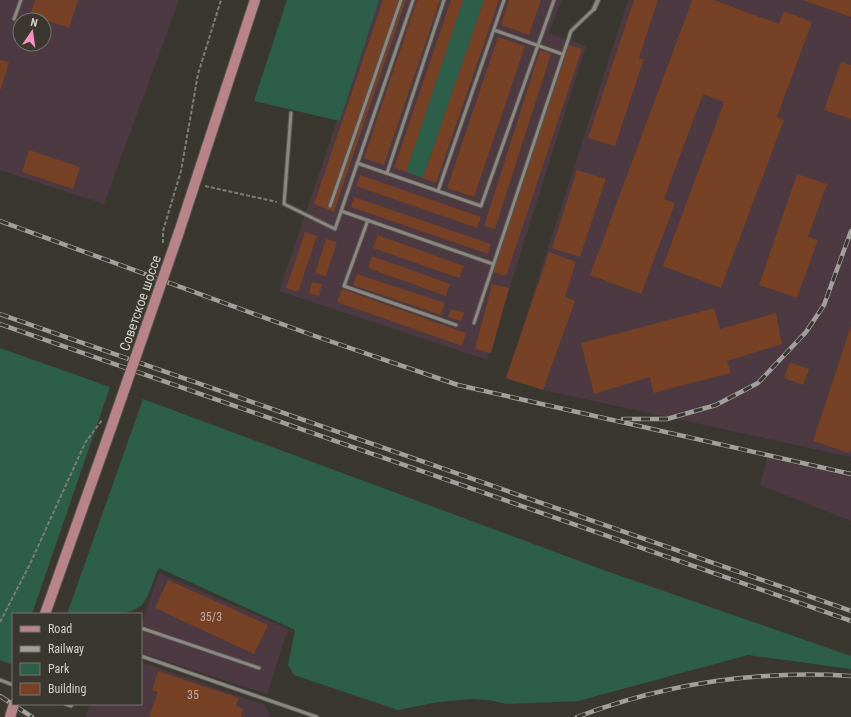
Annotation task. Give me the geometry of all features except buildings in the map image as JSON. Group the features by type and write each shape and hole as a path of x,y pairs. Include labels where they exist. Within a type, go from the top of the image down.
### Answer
{"main road":[{"name":"Советское шоссе","path":"45,613 179,232 255,0"},
{"path":"10,717 14,705"}],"street":[{"path":"594,9 598,0"}],"lane":[{"path":"17,12 21,0"},
{"path":"330,206 401,0"},
{"path":"291,113 284,204 335,228 413,0"},
{"path":"387,173 444,0"},
{"path":"438,191 504,0"},
{"path":"357,163 482,206 554,0"},
{"path":"474,323 562,54 571,31 594,9"},
{"path":"494,30 562,54"},
{"path":"341,211 493,264"},
{"path":"368,220 344,286 456,325"},
{"path":"142,628 259,668"},
{"path":"142,656 317,717"},
{"path":"0,680 12,685"}],"path":[{"path":"163,243 162,231 181,171 198,74 221,0"},
{"path":"203,192 205,186 284,204"},
{"path":"0,622 30,564 85,443 99,423"}],"shaded area":[{"path":"0,0 179,0 104,204 0,170"},
{"path":"378,0 562,0 549,33 586,46 487,360 279,291"},
{"path":"628,0 851,0 851,457 543,390 506,378"},
{"path":"767,458 851,477 851,521 760,485"},
{"path":"159,573 288,629 267,694 142,653 142,622"},
{"path":"142,662 265,705 270,717 85,717 90,705 142,705"}],"green space":[{"path":"287,0 379,0 340,121 254,101"},
{"path":"463,0 484,0 423,178 406,172"},
{"path":"0,348 110,387 32,613 12,613 12,665 0,660"},
{"path":"143,399 609,572 851,656 851,669 748,655 578,701 506,704 489,700 472,699 438,702 398,710 294,675 288,665 295,630 159,568 144,602 138,608 123,613 67,613"}],"railway":[{"path":"0,221 312,335 458,385 851,474"},
{"path":"623,419 667,419 716,405 758,383 806,332 824,305 851,231"},
{"path":"0,314 851,611"},
{"path":"0,324 851,621"},
{"path":"577,717 643,696 712,682 781,675 851,676"},
{"path":"0,696 12,704"},
{"path":"14,705 32,717"}]}
